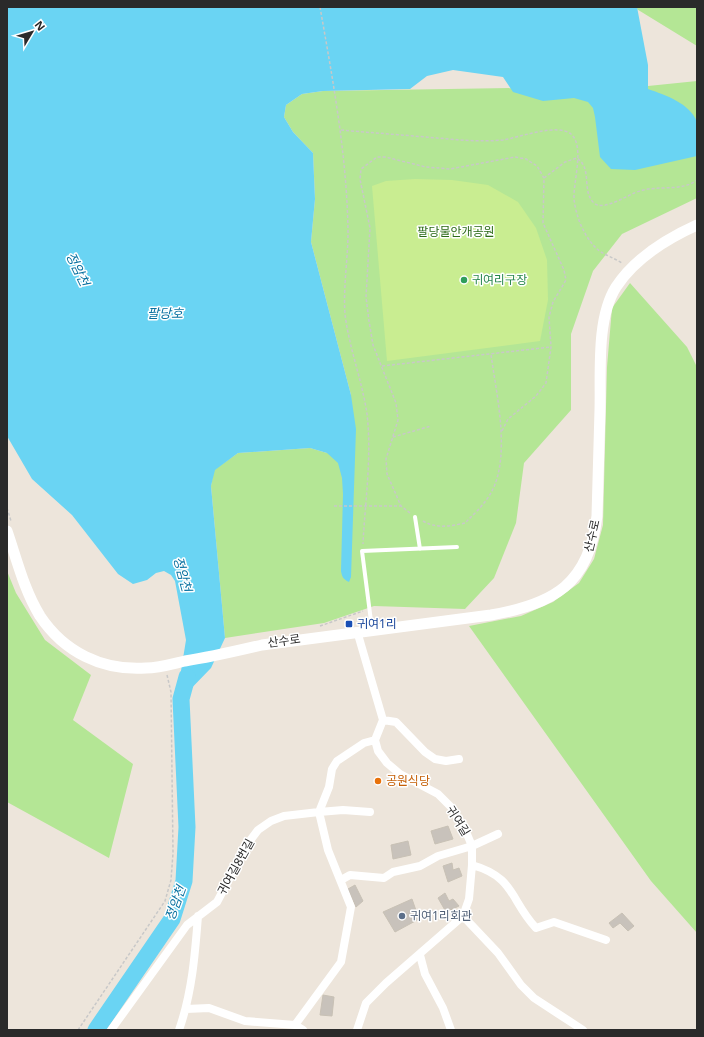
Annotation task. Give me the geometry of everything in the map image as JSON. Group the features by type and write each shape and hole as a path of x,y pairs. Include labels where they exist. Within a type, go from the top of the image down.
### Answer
{"main road":[{"name":"산수로","path":"170,664 230,653 262,644 520,610 553,595 567,585 580,572 590,554 595,537 597,516 601,358 603,325 608,304 616,287 631,269 670,237 697,225"},
{"path":"9,527 28,593 54,636 73,651 93,662 131,669 170,664"}],"street":[{"path":"295,1025 341,962 351,907 328,850 319,812 329,787 332,769 337,760 364,743 375,740 383,720 357,631"},
{"path":"383,720 396,722 435,759 446,761 460,759"},
{"name":"귀여길","path":"357,1030 366,1003 386,983 463,916 469,900 472,865 472,846 464,827 452,808 438,794 400,774 387,763 378,751 375,740"},
{"name":"귀여길8번길","path":"111,1030 187,925 217,902 249,842 258,830 271,821 284,816 343,810 370,812"},
{"path":"341,880 350,875 384,878 393,872 420,866 438,856 472,846 498,834"},
{"path":"472,865 495,874 506,884 536,928 554,922 606,940"},
{"path":"179,1030 186,1009 194,964 198,916"},
{"path":"463,916 498,953 522,986 534,998 572,1028 583,1030"},
{"path":"420,955 425,974 443,1008 451,1030"},
{"path":"186,1009 209,1008 245,1021 295,1025 303,1030"}],"lane":[{"path":"416,517 420,549"},
{"path":"372,629 362,551 457,547"}],"path":[{"path":"320,7 341,130 348,232 345,313 350,347 367,413 369,437 362,551"},
{"path":"341,130 473,141 502,140 528,136 550,129 561,130 571,134 577,145 574,198 577,215 584,232 596,248 631,269"},
{"path":"491,354 502,432 500,467 492,491 465,524 446,526 429,525 401,506 387,474 386,459 398,420 396,403 373,345 369,320 366,297 370,228 360,179 361,169 376,157 426,167 450,169 514,157 526,159 537,166 544,178 543,223 564,270 566,280 561,292 553,302 549,317 551,347 546,383 536,396 508,419 502,432"},
{"path":"544,178 565,162 577,158"},
{"path":"577,158 583,162 586,169 589,193 592,201 598,205 606,206 630,194 647,188 681,186 693,184 697,180"},
{"path":"382,366 551,347"},
{"path":"393,437 431,426"},
{"path":"334,506 401,506"},
{"path":"7,508 9,527"},
{"path":"314,627 369,609"},
{"path":"78,1030 165,901 171,880 173,804 170,664"}],"green space":[{"path":"697,7 697,46 635,8"},
{"name":"팔당물안개공원","path":"697,81 697,198 622,234 593,271 571,334 571,410 524,463 516,523 494,578 465,609 374,606 324,623 225,638 211,486 214,470 238,453 310,448 327,453 351,395 311,242 315,199 313,153 293,132 284,117 286,105 302,94 323,91 648,86"},
{"name":"귀여리구장","path":"415,179 452,180 488,185 518,202 536,228 547,260 548,300 540,341 387,361 372,186 386,181"},
{"path":"630,283 687,347 697,367 697,933 651,881 469,626 521,616 553,602 579,583 594,559 603,525 607,367 612,308"},
{"path":"7,571 16,593 45,640 91,675 73,720 133,764 109,858 7,802"}],"water":[{"name":"팔당호","path":"7,7 637,7 648,65 648,89 669,97 683,105 694,115 697,122 699,134 697,156 635,170 611,169 600,157 595,117 593,108 588,102 574,98 543,101 513,92 503,77 453,70 427,76 410,89 323,91 302,94 286,105 284,117 293,132 313,153 315,199 311,242 351,395 356,429 351,577 349,582 347,581 343,578 341,571 343,494 342,478 338,463 327,453 310,448 238,453 215,470 211,486 225,638 211,668 181,699 180,677 186,640 175,581 171,575 164,571 156,573 147,580 133,584 118,574 72,515 32,479 7,436"}],"building":[{"path":"448,826 453,839 435,844 431,831"},
{"path":"408,841 411,855 393,859 391,845"},
{"path":"452,863 453,870 459,868 462,876 448,882 443,866"},
{"path":"355,885 363,901 356,907 348,889"},
{"path":"445,893 449,901 453,899 459,906 446,912 438,898"},
{"name":"귀여1리회관","path":"412,899 419,919 395,932 383,912"},
{"path":"622,913 634,926 628,931 620,923 613,928 609,923"},
{"path":"323,995 334,997 332,1016 320,1015"}],"waterway":[{"name":"정암천","path":"96,1030 172,919 184,881 187,827 181,699 187,677"}],"place":[{"name":"귀여리구장","path":"464,280"},
{"name":"귀여1리","path":"349,624"},
{"name":"공원식당","path":"378,781"},
{"name":"귀여1리회관","path":"402,916"}]}
